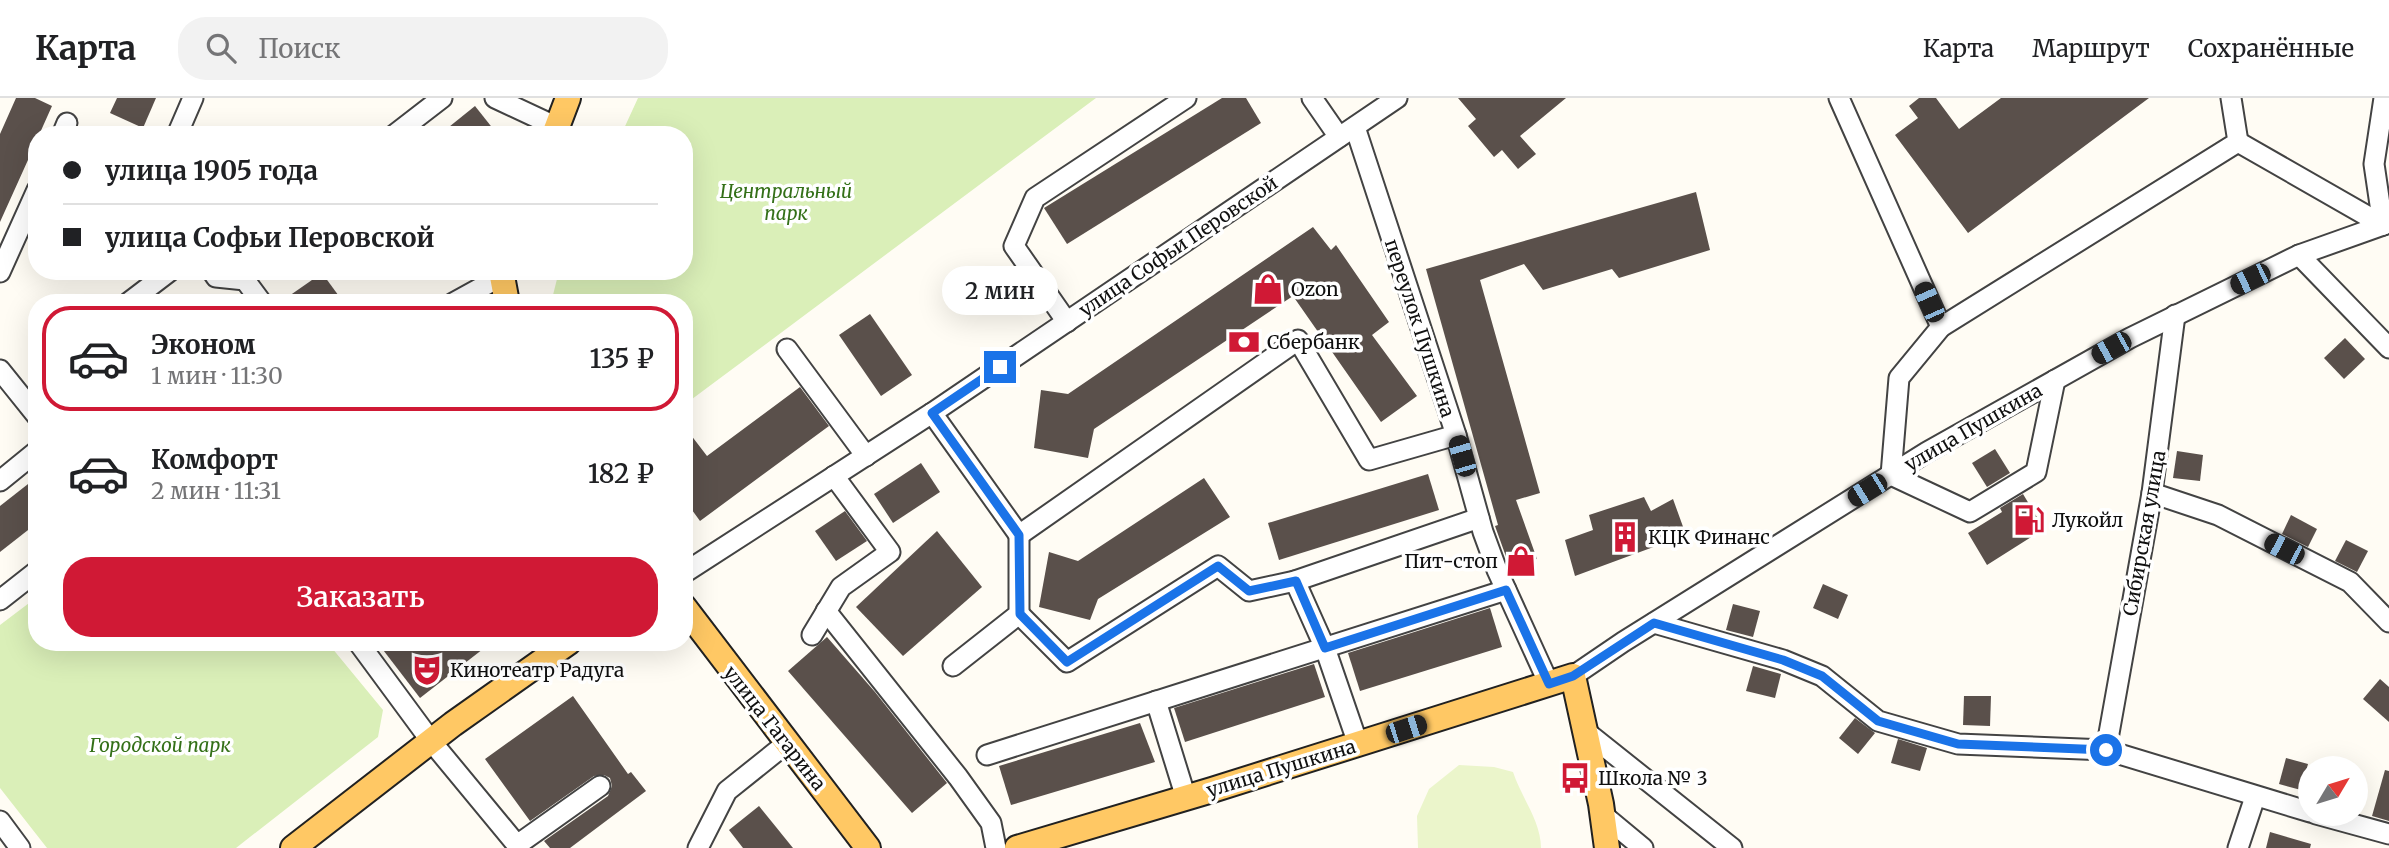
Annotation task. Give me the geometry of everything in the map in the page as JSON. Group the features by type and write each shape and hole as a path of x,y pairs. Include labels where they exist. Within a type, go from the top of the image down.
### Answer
{"main road":[{"path":"557,126 568,98"},
{"name":"улица Гагарина","path":"693,619 868,848"},
{"path":"293,848 431,741 556,651"},
{"path":"1573,676 1607,848"},
{"name":"улица Пушкина","path":"1017,848 1186,798 1573,676"}],"street":[{"path":"181,126 193,98"},
{"path":"406,126 442,98"},
{"path":"495,98 546,126"},
{"path":"1067,322 1014,246 1035,198 1186,98"},
{"name":"переулок Пушкина","path":"1312,98 1347,132 1455,435 1479,518 1506,590 1549,684"},
{"name":"улица Софьи Перовской","path":"693,567 932,413 1397,98"},
{"path":"1839,98 1941,327"},
{"path":"2231,98 2238,142"},
{"path":"2384,98 2374,164 2386,224"},
{"path":"2055,380 2036,472 1970,512 1891,475 1899,378 1941,327 2238,142"},
{"path":"2238,142 2386,224"},
{"path":"0,272 28,210"},
{"name":"улица Пушкина","path":"1573,676 1891,475 2130,338 2299,255 2386,224"},
{"path":"2299,255 2389,348"},
{"path":"140,294 158,280"},
{"path":"469,294 493,280"},
{"name":"Сибирская улица","path":"2106,750 2152,493 2175,316"},
{"path":"1019,535 1298,340 1368,460 1455,435"},
{"path":"787,349 866,456"},
{"path":"0,370 28,405"},
{"path":"932,413 1019,535 1020,614 1067,662 1218,566 1249,591 1296,581 1479,518"},
{"path":"0,481 28,458"},
{"path":"812,635 841,587 890,552 834,476"},
{"path":"2152,493 2218,515 2350,582 2389,622"},
{"path":"0,600 28,578"},
{"path":"1296,581 1325,648 1358,744"},
{"path":"987,755 1506,590"},
{"path":"826,611 958,777 991,823 996,848"},
{"path":"953,666 1020,614"},
{"path":"1654,623 1783,660 1822,676 1878,721 1958,744 2106,750 2298,809"},
{"path":"365,651 431,741 517,845 600,786"},
{"path":"1156,701 1186,798"},
{"path":"1585,731 1732,848"},
{"path":"698,848 727,791 787,743"},
{"path":"2238,848 2255,797"},
{"path":"1602,814 1643,848"},
{"path":"0,821 20,848"},
{"path":"2360,826 2389,834"}],"green space":[{"name":"Центральный парк","path":"638,98 1096,98 693,398 693,294 553,294 557,280 693,280 693,126 625,126"},
{"name":"Городской парк","path":"28,604 28,651 334,651 383,710 378,737 236,848 47,848 0,788 0,625"},
{"path":"1459,765 1494,767 1513,772 1538,828 1541,848 1418,848 1417,816 1429,789"}],"building":[{"path":"16,98 35,98 52,106 43,126 28,126 28,160 0,222 0,134"},
{"path":"117,98 156,98 144,126 110,113"},
{"path":"1222,98 1246,98 1261,123 1067,244 1044,208"},
{"path":"1458,98 1566,98 1520,136 1536,154 1518,169 1502,150 1494,157 1468,126 1476,119"},
{"path":"1919,98 1936,98 1959,129 2001,98 2149,98 1968,233 1895,135 1918,118 1909,106"},
{"path":"475,106 491,126 450,126"},
{"path":"1696,192 1710,250 1619,278 1612,269 1543,290 1524,264 1480,280 1540,493 1516,500 1537,559 1509,565 1495,526 1498,525 1426,269"},
{"path":"1313,227 1331,250 1336,245 1389,322 1372,335 1417,396 1381,422 1293,296 1094,429 1088,458 1034,448 1041,390 1068,394"},
{"path":"312,280 327,280 337,294 292,294"},
{"path":"870,314 912,375 881,396 839,335"},
{"path":"2345,338 2365,359 2344,379 2324,358"},
{"path":"800,387 829,426 700,521 693,511 693,438 707,456"},
{"path":"1995,449 2010,473 1987,487 1972,463"},
{"path":"2177,451 2203,455 2200,481 2173,478"},
{"path":"921,463 940,492 893,523 874,494"},
{"path":"1428,474 1439,510 1279,560 1268,523"},
{"path":"1204,478 1230,517 1098,599 1090,620 1039,607 1049,552 1078,561"},
{"path":"28,484 28,530 0,552 0,506"},
{"path":"2023,494 2044,529 1987,565 1968,533 2002,512 2000,508"},
{"name":"КЦК Финанс","path":"1644,497 1651,511 1673,499 1686,535 1575,576 1565,540 1593,530 1589,515"},
{"path":"845,511 867,541 836,561 815,531"},
{"path":"2291,515 2317,529 2308,547 2282,534"},
{"path":"937,531 982,587 903,656 856,607"},
{"path":"2346,540 2368,551 2357,572 2335,561"},
{"path":"1823,584 1848,595 1838,619 1813,608"},
{"path":"1733,604 1760,611 1753,637 1726,630"},
{"path":"1490,608 1502,647 1360,691 1348,653"},
{"path":"827,637 875,692 947,783 912,813 788,671"},
{"name":"Кинотеатр Радуга","path":"384,651 480,651 420,698"},
{"path":"1314,664 1325,697 1185,742 1174,708"},
{"path":"1753,666 1781,674 1775,698 1746,691"},
{"path":"2380,679 2389,687 2389,722 2363,699"},
{"path":"573,696 628,774 631,772 646,791 570,848 550,848 544,841 608,796 612,786 610,778 604,775 594,776 530,821 485,759"},
{"path":"1964,696 1991,696 1990,726 1963,725"},
{"path":"1855,718 1875,733 1858,754 1839,738"},
{"path":"1140,723 1155,762 1011,805 999,766"},
{"path":"1898,739 1927,748 1920,771 1891,763"},
{"path":"2286,758 2298,761 2298,789 2279,784"},
{"path":"2385,770 2389,771 2389,821 2372,816"},
{"path":"759,806 793,848 743,848 729,830"},
{"path":"2270,832 2311,844 2310,848 2266,848"}],"place":[{"name":"Ozon","path":"1268,289"},
{"name":"Сбербанк","path":"1244,342"},
{"name":"Лукойл","path":"2029,520"},
{"name":"КЦК Финанс","path":"1625,537"},
{"name":"Пит-стоп","path":"1521,561"},
{"name":"Кинотеатр Радуга","path":"427,670"},
{"name":"Школа № 3","path":"1575,778"}],"route":[{"path":"1000,367 932,413 1019,535 1020,614 1067,662 1218,566 1249,591 1296,581 1325,648 1506,590 1549,684 1573,676 1654,623 1783,660 1822,676 1878,721 1958,744 2106,750"}]}
